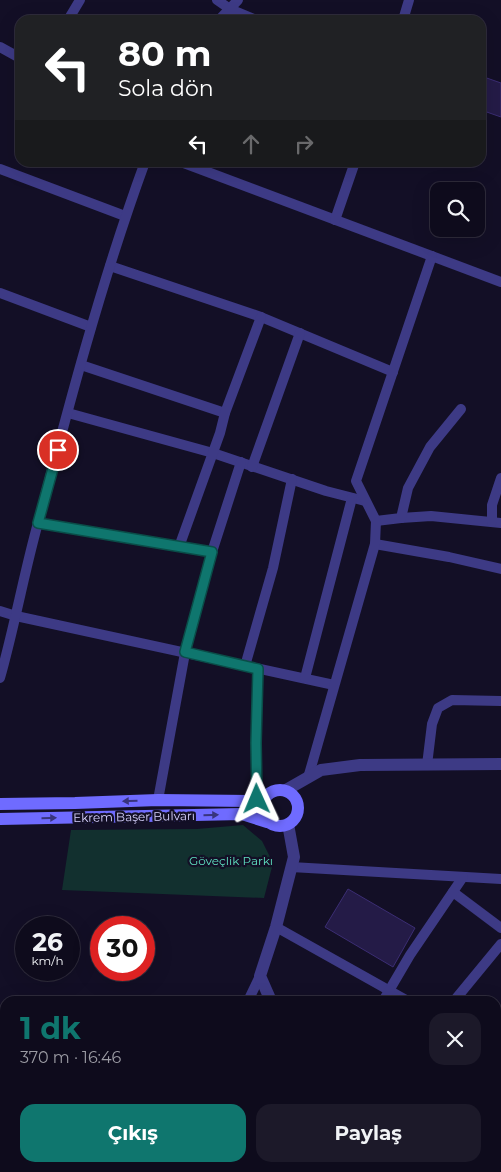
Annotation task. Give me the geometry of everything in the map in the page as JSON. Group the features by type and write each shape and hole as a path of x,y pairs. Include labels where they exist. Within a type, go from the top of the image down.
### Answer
{"main road":[{"path":"278,789 286,790 296,800 297,814 294,820 288,824 274,826 267,822 263,816 261,797 278,789"},
{"name":"Ekrem Başer Bulvarı","path":"0,804 158,800 250,801 261,797"},
{"name":"Ekrem Başer Bulvarı","path":"0,819 242,814 267,822"}],"street":[{"path":"71,15 80,0"},
{"path":"217,0 230,9 244,15"},
{"path":"224,15 238,0"},
{"path":"404,15 409,0"},
{"path":"0,47 15,55"},
{"path":"0,678 2,660 16,616 38,523 91,327 142,167"},
{"path":"195,167 501,282"},
{"path":"335,220 353,167"},
{"path":"0,169 125,216"},
{"path":"308,778 374,544 376,521 356,481 432,256"},
{"path":"110,266 261,318 393,372"},
{"path":"0,293 91,327"},
{"path":"179,547 220,433 225,413 261,318"},
{"path":"252,467 300,333"},
{"path":"81,365 225,413"},
{"path":"400,518 408,488 430,447 461,409"},
{"path":"68,413 213,453 326,491 365,501"},
{"path":"158,800 185,652 212,552 241,462"},
{"path":"376,521 431,516 496,522 492,505 501,478"},
{"path":"245,666 273,568 292,479"},
{"path":"305,678 352,498"},
{"path":"38,523 212,552"},
{"path":"374,544 449,557 501,570"},
{"path":"0,611 334,685"},
{"path":"258,669 256,743 261,797"},
{"path":"427,765 432,724 438,708 452,700 501,700"},
{"path":"286,790 321,770 360,765 501,764"},
{"path":"255,996 294,857 288,824"},
{"path":"291,867 501,879"},
{"path":"386,996 410,955 463,877"},
{"path":"453,892 501,928"},
{"path":"276,927 399,996"},
{"path":"458,996 501,944"},
{"path":"250,996 260,976"},
{"path":"260,976 270,996"}],"green space":[{"name":"Göveçlik Parkı","path":"243,825 262,841 273,863 264,898 62,890 71,830 197,829"}],"building":[{"path":"486,78 501,83 501,117 486,112"},
{"path":"348,889 415,928 393,967 325,927"}],"route":[{"path":"58,450 38,523 212,552 185,652 258,669 257,799"}]}
